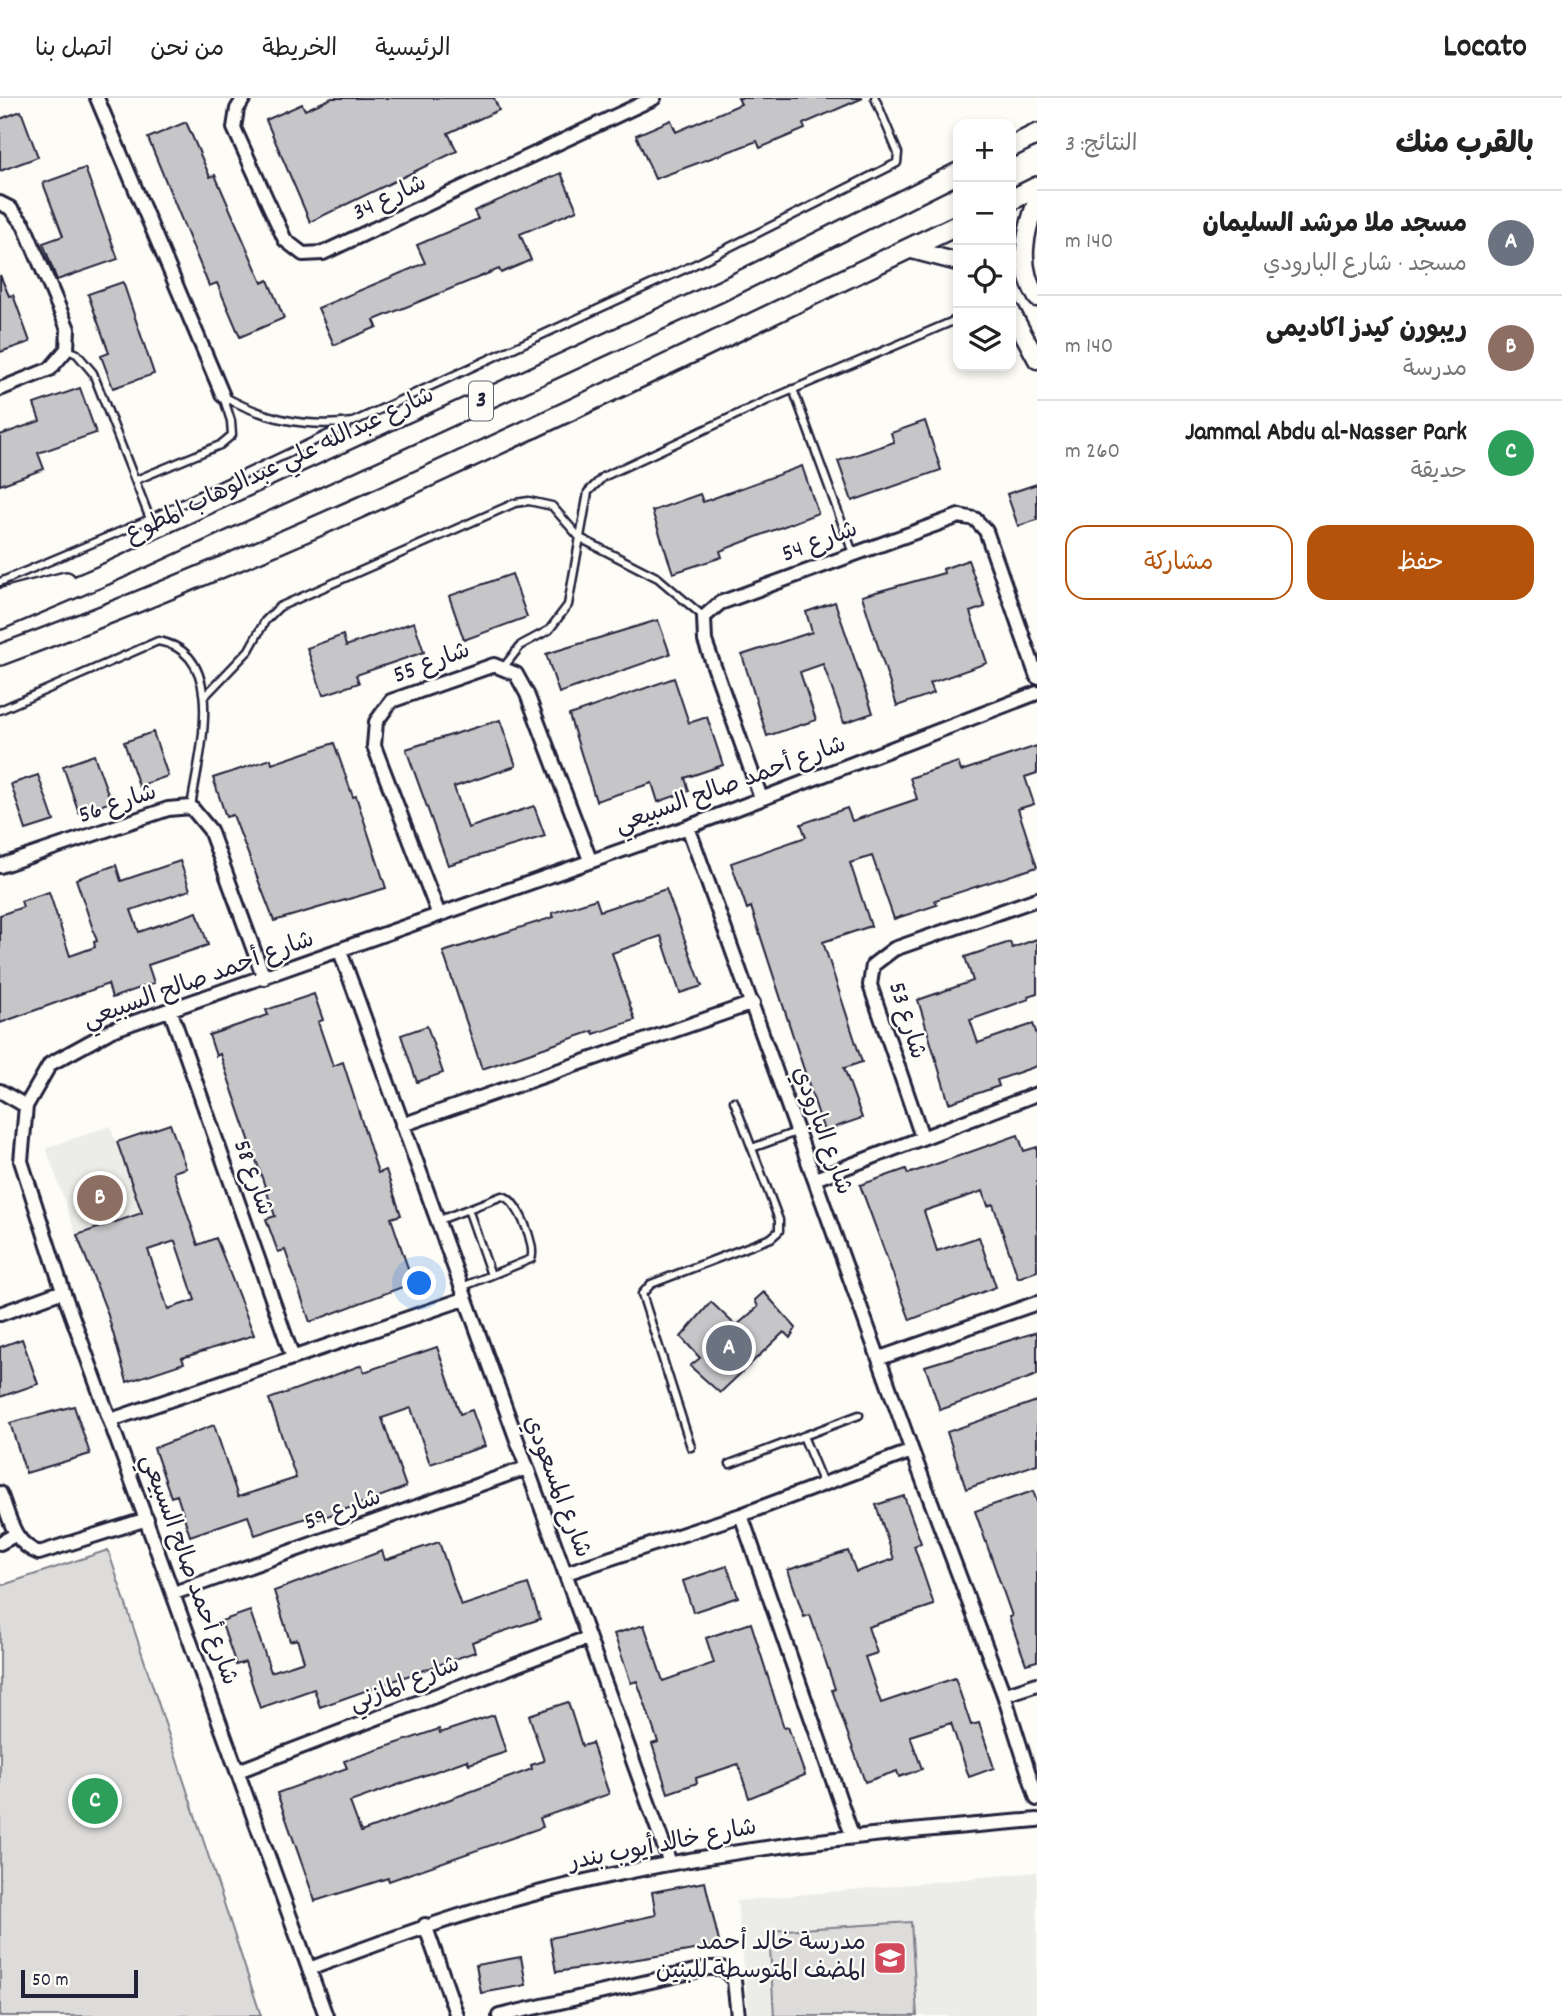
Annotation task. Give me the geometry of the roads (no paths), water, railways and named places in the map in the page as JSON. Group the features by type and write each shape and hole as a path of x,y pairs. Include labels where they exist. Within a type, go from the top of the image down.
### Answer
{"main road":[{"path":"1016,144 1037,134"},
{"name":"شارع عبدالله علي عبدالوهاب المطوع","path":"0,619 104,575 709,296 953,175"},
{"path":"1016,198 1037,187"},
{"name":"3","path":"0,657 228,565 444,470 953,227"},
{"path":"0,599 51,584 104,575"}],"street":[{"path":"97,98 223,396"},
{"name":"شارع 34","path":"244,98 237,108 234,128 285,240 303,254 323,253 654,98"},
{"path":"1037,199 1027,229 1024,267 1037,298"},
{"path":"0,203 10,208 24,225 68,329 66,349 50,369 0,389"},
{"path":"908,249 953,261"},
{"path":"1016,320 1037,360"},
{"name":"شارع 54","path":"704,617 720,603 959,516 975,519 986,531 1037,677"},
{"path":"704,617 705,641 761,797"},
{"name":"شارع 55","path":"439,915 373,746 376,722 391,701 494,665 516,674 527,694 590,860"},
{"name":"شارع أحمد صالح السبيعي","path":"326,2016 63,1291 21,1161 26,1106 50,1064 112,1030 171,1012 688,827 1037,693"},
{"name":"شارع 56","path":"0,866 168,809 191,807 209,830 264,978"},
{"name":"شارع البارودي","path":"688,827 912,1451 1004,1695 1037,1799"},
{"name":"شارع 53","path":"922,1137 870,985 873,965 894,950 1037,899"},
{"name":"شارع المسعودي","path":"340,951 670,1863"},
{"path":"402,1125 753,1003"},
{"name":"شارع 58","path":"171,1012 293,1357"},
{"path":"0,1091 26,1106"},
{"path":"815,1179 1037,1094"},
{"path":"0,1314 63,1291"},
{"path":"111,1420 293,1357 462,1293"},
{"path":"880,1358 1037,1303"},
{"path":"566,1573 741,1515 912,1451"},
{"name":"شارع 59","path":"174,1593 526,1468"},
{"path":"0,1493 15,1535 27,1548 48,1552 147,1519"},
{"path":"741,1515 852,1835"},
{"path":"0,1543 15,1535"},
{"name":"شارع المازني","path":"238,1771 587,1638"},
{"path":"1004,1695 1037,1684"},
{"name":"شارع خالد أيوب بندر","path":"309,1969 425,1925 560,1887 670,1863 852,1835 1037,1821"},
{"path":"425,1925 457,2016"},
{"path":"499,2016 708,1968 722,1968 734,1980 738,2016"}],"lane":[{"path":"0,582 150,519 700,262 897,163 898,153 875,98"},
{"path":"503,668 522,645 549,630 560,619 568,605 588,492 603,477 793,389 953,321"},
{"path":"66,349 77,354 93,373 150,519"},
{"path":"793,389 853,553"},
{"path":"223,396 268,417 320,426 353,422"},
{"path":"136,480 220,445 232,435 231,421 223,396"},
{"path":"206,695 249,650 265,621 279,607 515,503 529,501 552,506 580,538 658,578 677,597 704,617"},
{"path":"0,710 158,641 182,648 193,661 206,695 191,807"},
{"path":"691,1447 642,1294 652,1284 777,1234 779,1220 734,1101"},
{"path":"752,1148 798,1132"},
{"path":"437,1221 508,1197 516,1205 533,1248 531,1259 491,1275 462,1293"},
{"path":"468,1209 491,1275"},
{"path":"730,1464 859,1415"},
{"path":"803,1436 822,1484"}],"place":[{"name":"ريبورن كيدز اكاديمى","path":"100,1198"},
{"name":"مسجد ملا مرشد السليمان","path":"729,1348"},
{"name":"Jammal Abdu al-Nasser Park","path":"95,1801"},
{"name":"مدرسة خالد أحمد المضف المتوسطة للبنين","path":"890,1958"}]}
